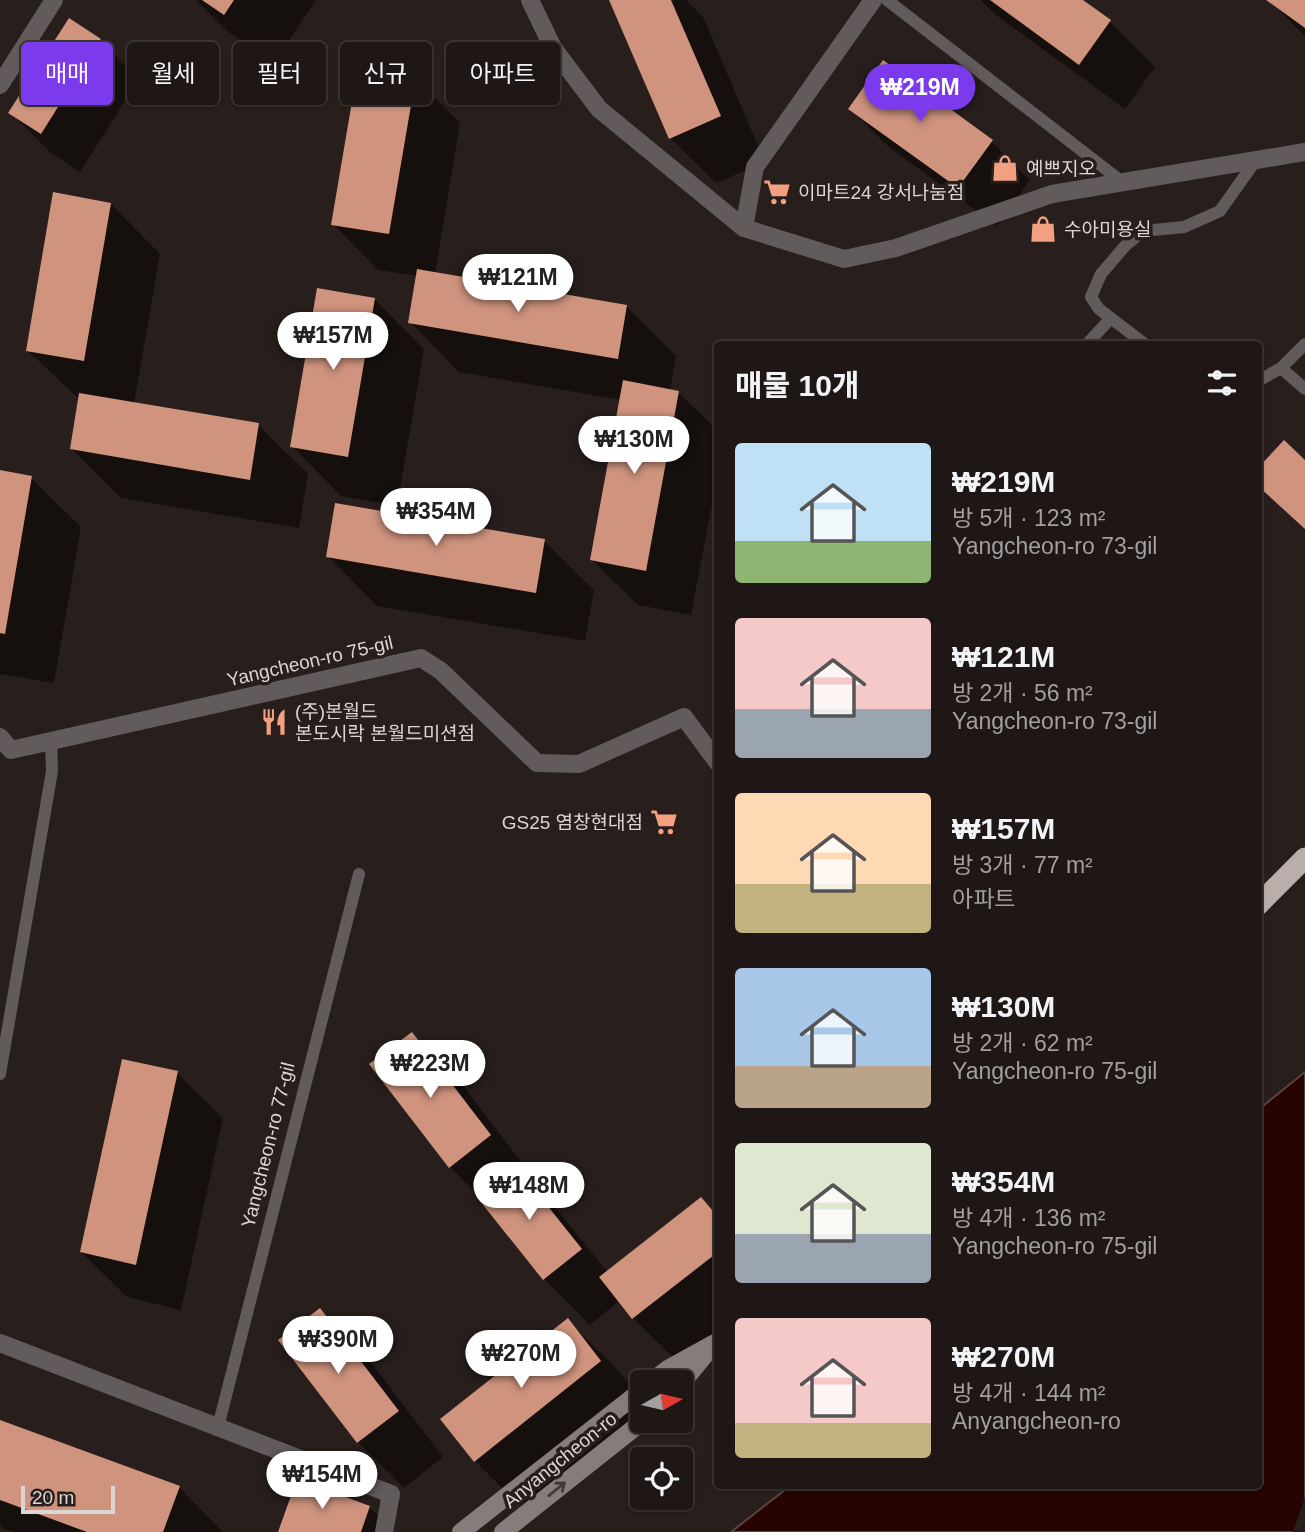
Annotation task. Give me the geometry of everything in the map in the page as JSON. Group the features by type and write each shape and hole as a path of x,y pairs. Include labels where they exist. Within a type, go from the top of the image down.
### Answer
{"highway":[{"path":"1262,904 1305,858"},
{"path":"1262,906 1305,879"}],"main road":[{"path":"667,1370 714,1343"},
{"path":"693,1370 714,1344"},
{"name":"Anyangcheon-ro","path":"461,1532 630,1399"},
{"name":"Anyangcheon-ro","path":"503,1532 630,1431"}],"street":[{"path":"2,76 54,0"},
{"path":"530,0 553,48 599,109 744,228 844,259 896,248 1052,194 1305,152"},
{"path":"744,228 755,167 873,0"},
{"name":"Yangcheon-ro 75-gil","path":"0,737 11,750 421,658 441,671 537,763 579,764 684,717 714,758"},
{"path":"0,1343 391,1494 384,1532"}],"lane":[{"path":"887,0 1121,181"},
{"path":"1141,341 1099,309 1091,297 1101,274 1125,246 1143,231 1184,227 1220,211 1256,160"},
{"path":"1090,341 1111,318"},
{"path":"1262,379 1281,368 1305,344"},
{"path":"1281,368 1305,389"},
{"path":"0,1074 52,771 51,741"},
{"name":"Yangcheon-ro 77-gil","path":"218,1427 359,874"}],"shaded area":[{"path":"1305,1072 1305,1532 731,1532 786,1489 1262,1489 1262,1107"}],"pier":[{"path":"1305,1497 1305,1532 1293,1532"}],"building":[{"path":"202,0 234,0 224,15"},
{"path":"609,0 671,0 721,116 669,139"},
{"path":"990,0 1083,0 1111,20 1079,65"},
{"path":"1266,0 1305,0 1305,28"},
{"path":"69,18 101,39 99,42 54,42"},
{"path":"883,60 993,140 958,188 848,109"},
{"path":"21,93 21,105 59,105 41,134 8,113"},
{"path":"351,105 411,105 389,234 331,225"},
{"path":"53,192 111,203 84,361 26,351"},
{"path":"417,269 627,305 618,359 408,323"},
{"path":"317,288 375,298 348,457 290,447"},
{"path":"623,380 679,391 646,571 590,560"},
{"path":"79,393 259,423 250,480 70,449"},
{"path":"1284,440 1305,460 1305,529 1262,490 1262,464"},
{"path":"0,470 32,476 5,634 0,633"},
{"path":"335,503 545,539 536,593 326,557"},
{"path":"412,1032 491,1135 449,1168 369,1064"},
{"path":"122,1059 178,1071 136,1265 80,1252"},
{"path":"515,1165 582,1249 543,1280 476,1196"},
{"path":"701,1197 714,1212 714,1255 632,1319 599,1277"},
{"path":"320,1308 399,1411 357,1443 278,1340"},
{"path":"568,1318 601,1361 474,1462 440,1419"},
{"path":"0,1420 180,1486 163,1532 87,1532 0,1500"},
{"path":"297,1479 370,1506 361,1532 278,1532"}],"place":[{"name":"예쁘지오","path":"1005,168"},
{"name":"이마트24 강서나눔점","path":"777,192"},
{"name":"수아미용실","path":"1043,229"},
{"name":"(주)본월드 본도시락 본월드미션점","path":"274,722"},
{"name":"GS25 염창현대점","path":"664,822"}]}
